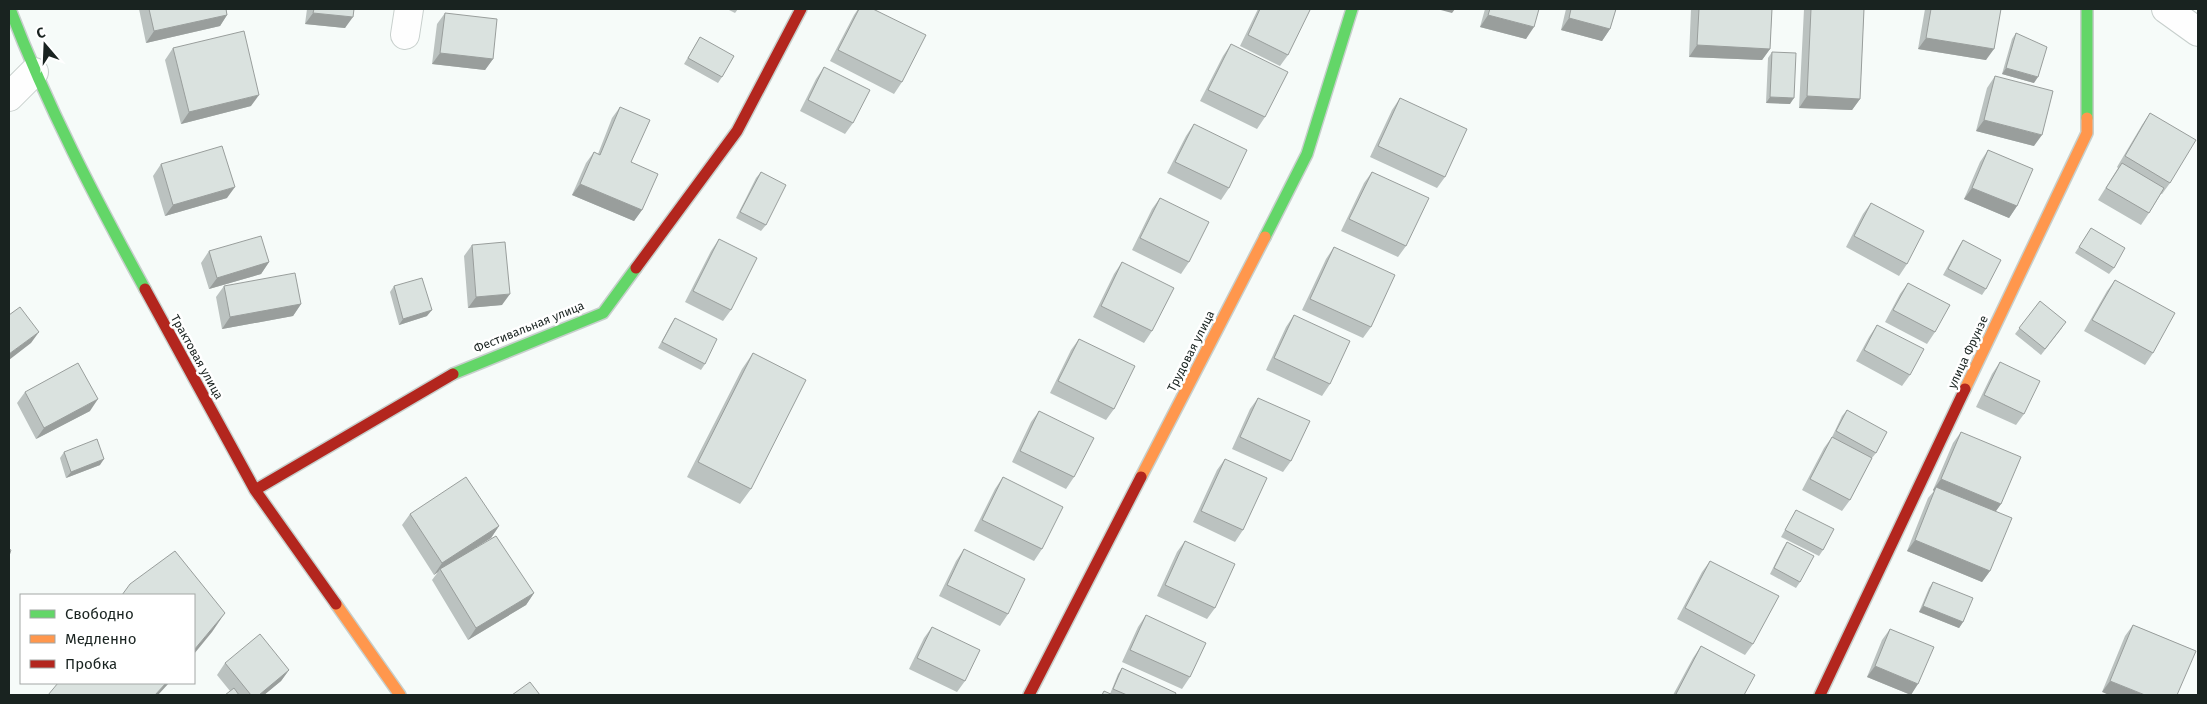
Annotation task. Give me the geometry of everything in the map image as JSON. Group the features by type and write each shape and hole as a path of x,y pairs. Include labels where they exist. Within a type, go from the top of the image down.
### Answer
{"street":[{"name":"Трактовая улица","path":"10,9 34,72 86,182 255,490 400,695"},
{"name":"Фестивальная улица","path":"255,490 460,370 603,312 737,131 801,9"},
{"name":"Трудовая улица","path":"1029,695 1308,154 1352,9"},
{"name":"улица Фрунзе","path":"1820,695 2087,134 2087,9"},
{"path":"2166,9 2198,32"},
{"path":"9,97 34,72"}],"building":[{"path":"149,9 226,9 227,15 154,31"},
{"path":"314,9 354,9 353,17 313,13"},
{"path":"859,9 873,9 926,35 902,82 838,50"},
{"path":"1260,9 1310,10 1288,55 1248,35"},
{"path":"1490,9 1539,9 1534,27 1488,15"},
{"path":"1571,9 1616,9 1610,29 1569,18"},
{"path":"1699,9 1772,9 1770,49 1697,45"},
{"path":"1811,9 1864,9 1860,99 1807,96"},
{"path":"1931,9 2001,9 1994,49 1926,38"},
{"path":"445,13 497,19 493,59 440,53"},
{"path":"244,31 259,95 189,112 173,48"},
{"path":"2016,33 2047,47 2038,77 2006,68"},
{"path":"700,37 734,56 722,77 688,58"},
{"path":"1231,44 1288,72 1265,117 1208,90"},
{"path":"1772,52 1796,53 1794,98 1770,97"},
{"path":"824,67 870,90 853,123 808,100"},
{"path":"1995,76 2053,91 2042,135 1984,120"},
{"path":"1400,98 1467,129 1445,177 1378,146"},
{"path":"620,107 650,120 631,162 658,174 642,210 580,184 594,152 600,155"},
{"path":"2150,113 2196,140 2170,183 2125,156"},
{"path":"1194,124 1247,150 1229,188 1175,162"},
{"path":"222,146 235,187 173,205 161,164"},
{"path":"1988,150 2033,169 2017,206 1972,188"},
{"path":"2122,163 2164,188 2149,213 2106,188"},
{"path":"761,172 786,185 766,225 740,212"},
{"path":"1372,172 1429,198 1406,246 1349,219"},
{"path":"1160,198 1209,222 1189,262 1140,238"},
{"path":"1871,203 1924,231 1907,264 1854,236"},
{"path":"2091,228 2125,248 2114,268 2079,247"},
{"path":"261,236 269,262 217,278 209,251"},
{"path":"719,239 757,258 731,310 693,291"},
{"path":"1963,240 2001,260 1986,289 1948,269"},
{"path":"505,242 510,294 476,297 472,245"},
{"path":"1334,247 1395,275 1371,327 1310,299"},
{"path":"1122,262 1174,288 1152,331 1101,306"},
{"path":"295,273 301,304 230,317 224,286"},
{"path":"422,278 432,310 403,319 394,286"},
{"path":"2115,280 2175,313 2153,353 2092,320"},
{"path":"1908,283 1950,305 1935,332 1893,310"},
{"path":"2040,301 2066,322 2045,349 2019,328"},
{"path":"20,307 39,332 9,354 9,315"},
{"path":"1294,315 1350,341 1330,384 1274,358"},
{"path":"675,318 717,339 705,364 662,342"},
{"path":"1877,325 1924,349 1910,375 1864,350"},
{"path":"1079,339 1135,366 1114,409 1058,381"},
{"path":"753,353 806,380 751,489 698,462"},
{"path":"2000,362 2040,381 2024,414 1984,395"},
{"path":"78,363 98,399 44,428 25,392"},
{"path":"1258,398 1310,421 1291,461 1240,437"},
{"path":"1847,410 1887,432 1876,453 1836,431"},
{"path":"1039,411 1094,438 1074,477 1020,451"},
{"path":"1961,432 2021,457 2001,504 1941,479"},
{"path":"1832,437 1872,458 1850,500 1810,479"},
{"path":"97,439 104,459 71,472 64,452"},
{"path":"1225,459 1267,478 1243,530 1201,511"},
{"path":"466,477 499,526 442,563 410,514"},
{"path":"1003,477 1063,507 1042,549 982,520"},
{"path":"1936,487 2012,518 1990,571 1915,540"},
{"path":"1796,510 1834,529 1823,550 1785,530"},
{"path":"496,536 534,593 476,628 440,569"},
{"path":"1185,541 1235,564 1215,608 1165,585"},
{"path":"1787,542 1814,556 1800,582 1774,568"},
{"path":"964,549 1025,579 1008,614 947,585"},
{"path":"175,551 225,613 195,649 195,594 123,594 130,584"},
{"path":"1710,561 1779,596 1753,644 1685,608"},
{"path":"1933,582 1973,598 1963,622 1923,606"},
{"path":"1146,615 1206,643 1190,677 1130,650"},
{"path":"2133,625 2196,651 2177,695 2145,695 2110,681"},
{"path":"932,627 980,650 965,681 917,658"},
{"path":"1890,629 1934,647 1918,684 1875,666"},
{"path":"260,634 289,670 259,695 251,695 225,663"},
{"path":"1701,646 1755,675 1744,695 1676,694"},
{"path":"1122,668 1176,693 1175,695 1127,695 1113,689"},
{"path":"530,682 540,695 512,695"},
{"path":"57,684 165,684 155,695 48,695"},
{"path":"234,688 239,695 225,695"},
{"path":"1104,691 1113,695 1102,695"}],"traffic: fast":[{"path":"10,9 56,117 145,289"},
{"path":"1265,237 1307,154 1352,9"},
{"path":"2087,9 2087,118"},
{"path":"453,374 603,313 636,268"}],"traffic: slow":[{"path":"1965,389 2087,133 2087,118"},
{"path":"1141,477 1265,237"},
{"path":"336,604 400,695"}],"traffic: jam":[{"path":"636,268 737,131 801,9"},
{"path":"145,289 255,490 336,604"},
{"path":"255,490 453,374"},
{"path":"1820,695 1965,389"},
{"path":"1029,695 1141,477"}]}
